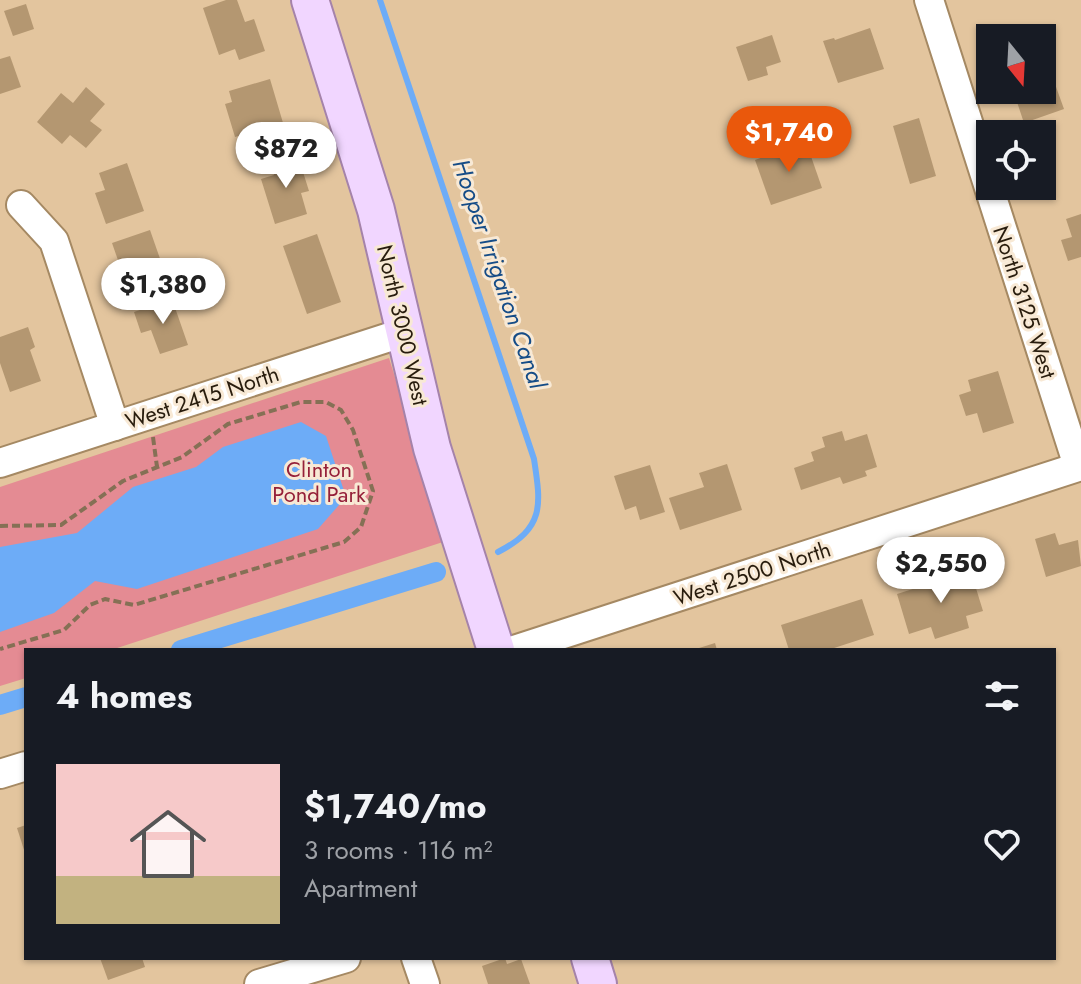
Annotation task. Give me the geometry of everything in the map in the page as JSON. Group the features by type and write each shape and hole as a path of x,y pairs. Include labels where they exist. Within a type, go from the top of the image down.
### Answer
{"main road":[{"name":"North 3000 West","path":"310,0 376,210 432,448 495,648"},
{"path":"591,960 598,984"}],"street":[{"name":"North 3125 West","path":"929,0 1080,466"},
{"path":"21,205 54,241 115,426"},
{"name":"West 2415 North","path":"0,463 405,332"},
{"name":"West 2500 North","path":"520,648 1080,466"},
{"path":"0,774 24,767"},
{"path":"259,984 339,960"},
{"path":"417,960 425,984"}],"path":[{"path":"0,526 61,525 123,481 182,457 228,424 301,402 326,402 341,410 353,430 373,491 361,527 344,542 134,605 105,599 90,605 64,630 0,649"}],"green space":[{"name":"Clinton Pond Park","path":"389,358 446,541 117,648 24,648 24,679 0,686 0,487"}],"water":[{"path":"301,422 326,436 346,497 318,529 137,589 95,581 54,613 0,632 0,547 77,533 133,487 196,467 223,447"}],"building":[{"path":"226,0 237,0 245,22 254,19 265,51 239,60 235,49 219,55 203,8"},
{"path":"26,4 34,29 13,36 4,11"},
{"path":"870,28 884,69 838,83 823,41"},
{"path":"772,35 781,62 766,67 768,75 748,81 736,47"},
{"path":"10,56 21,87 0,94 0,59"},
{"path":"270,79 286,133 265,139 262,129 235,137 225,104 232,102 229,91"},
{"path":"86,87 105,104 90,121 102,130 86,148 70,135 62,144 37,122 61,93 73,103"},
{"path":"1056,87 1064,109 1033,120 1023,120 1018,104 1056,104"},
{"path":"919,118 936,176 910,184 893,126"},
{"path":"806,142 822,188 771,205 755,160"},
{"path":"298,156 309,191 301,193 307,214 275,224 261,179 274,175 271,164"},
{"path":"127,163 144,211 106,224 95,193 105,190 99,173"},
{"path":"1081,214 1081,257 1068,261 1061,240 1072,237 1066,219"},
{"path":"150,230 165,273 127,286 112,243"},
{"path":"317,234 341,302 307,314 283,246"},
{"path":"172,299 188,345 160,354 151,330 141,333 134,312"},
{"path":"28,327 35,347 30,350 41,381 10,392 0,363 0,337"},
{"path":"998,371 1014,423 983,433 977,413 966,416 959,395 971,391 968,380"},
{"path":"842,431 845,441 867,434 877,467 865,471 867,476 843,484 840,477 801,490 794,468 814,461 811,452 825,447 822,437"},
{"path":"727,464 742,510 680,530 669,498 704,487 699,473"},
{"path":"650,465 665,512 640,520 636,506 625,510 614,476"},
{"path":"1055,533 1059,545 1078,540 1081,566 1046,577 1035,539"},
{"path":"957,571 958,576 971,572 983,611 966,616 969,628 935,639 931,627 909,634 897,594"},
{"path":"862,599 874,635 834,648 788,648 781,625"},
{"path":"715,643 716,648 699,648"},
{"path":"24,826 24,850 17,828"},
{"path":"101,960 143,960 145,967 108,980"},
{"path":"499,960 506,960 507,964 521,960 530,984 488,984 482,966"}],"waterway":[{"name":"Hooper Irrigation Canal","path":"380,0 534,459 538,490 536,514 524,534 498,552"},
{"name":"Hooper Irrigation Canal","path":"188,648 436,572"},
{"name":"Hooper Irrigation Canal","path":"0,705 24,698"}]}
